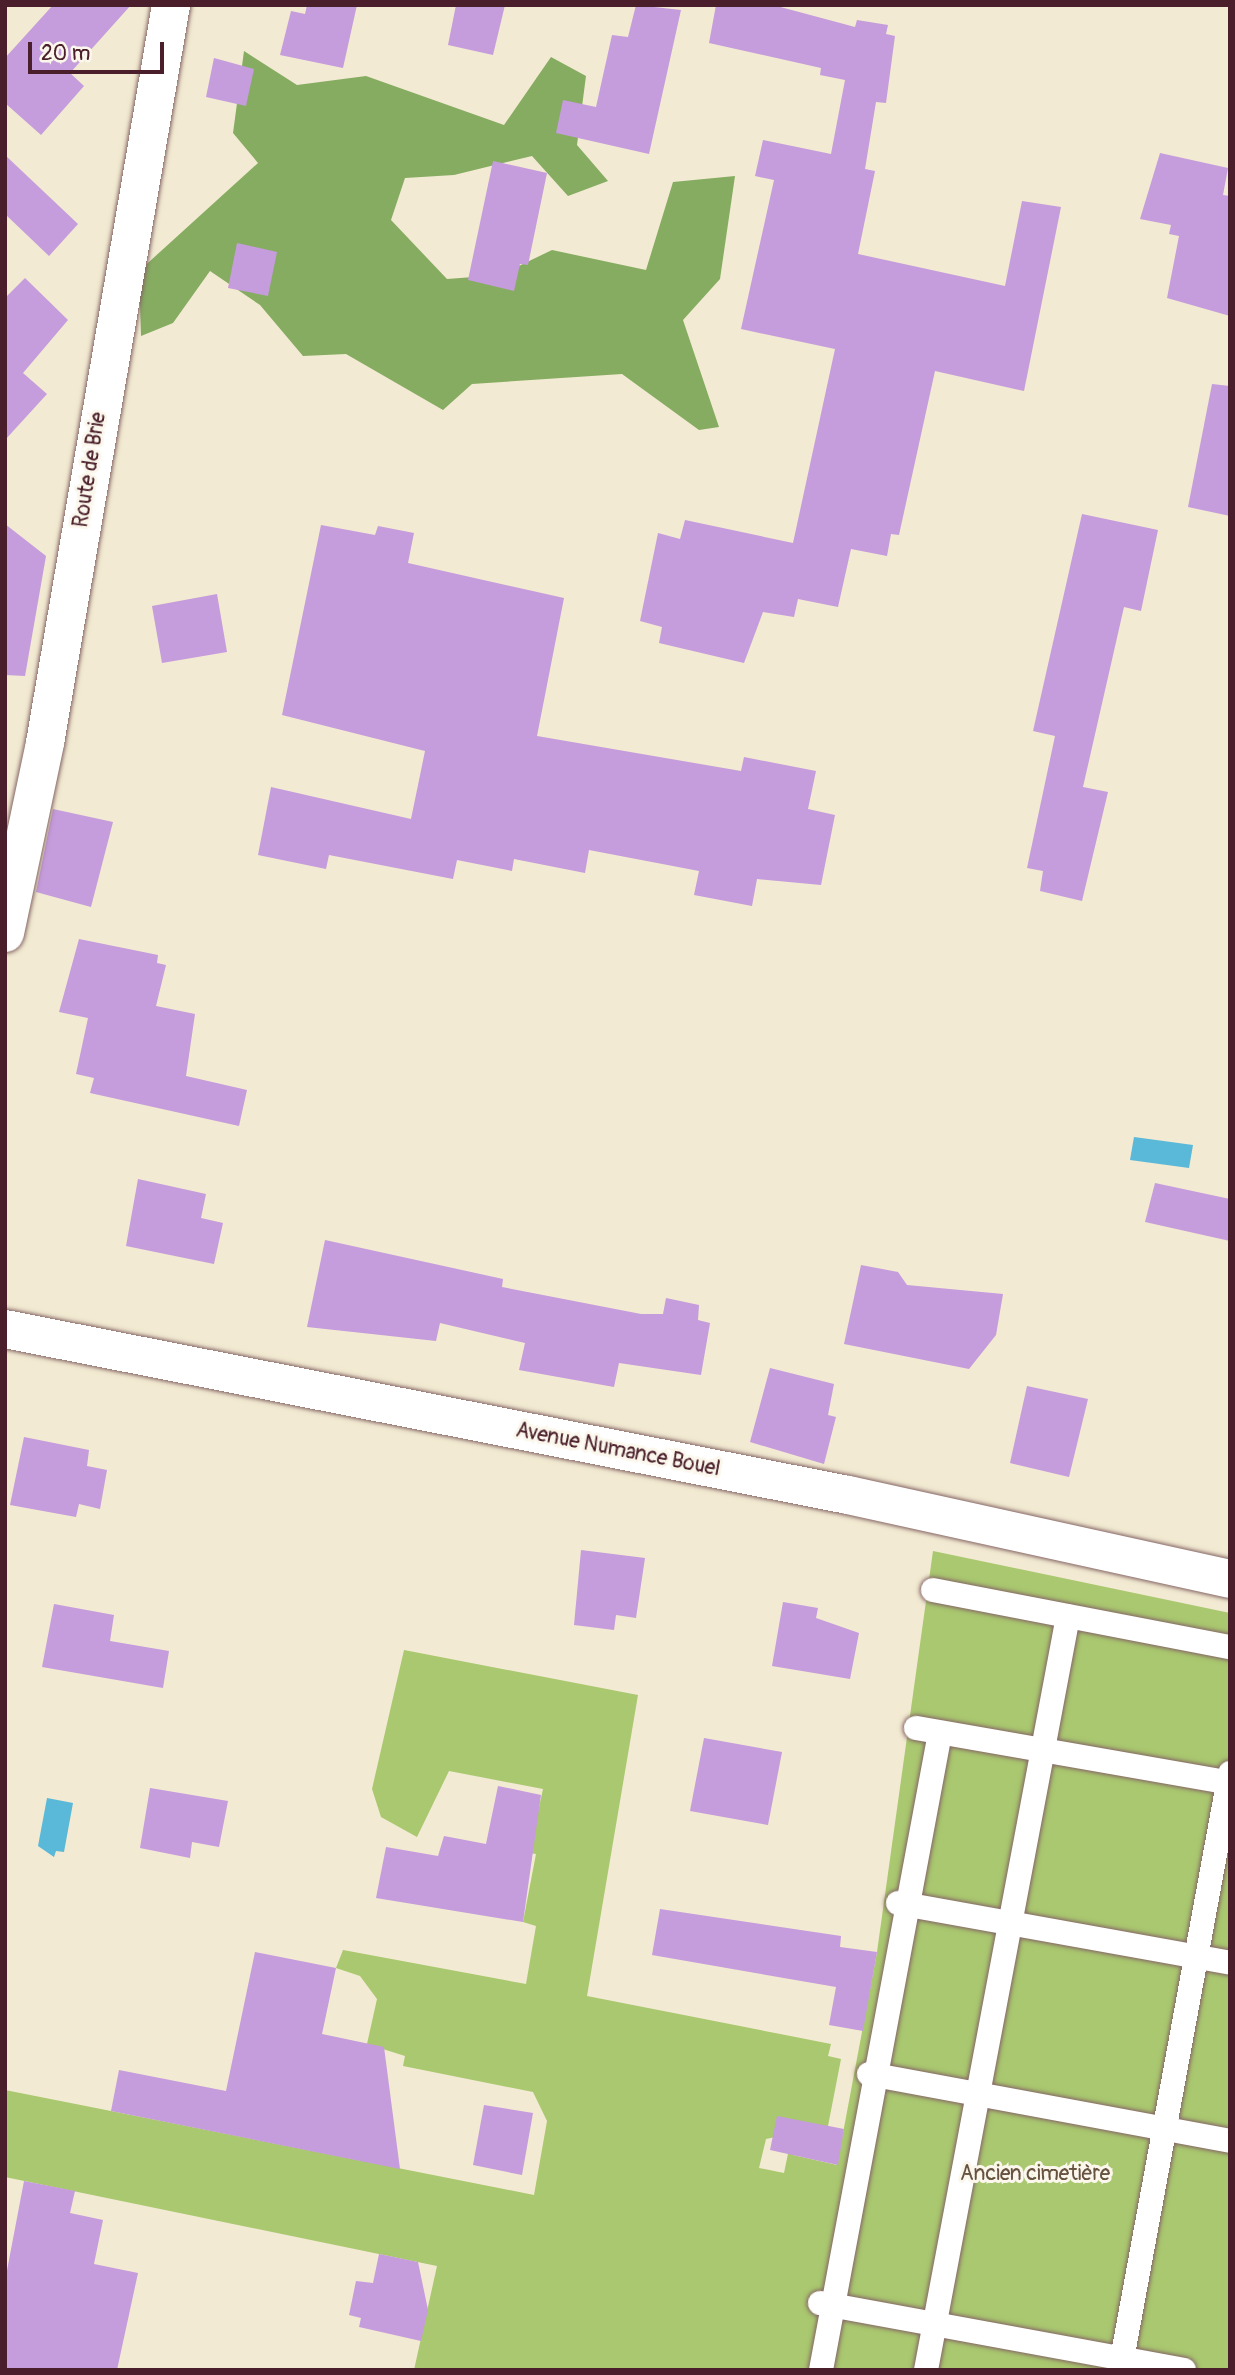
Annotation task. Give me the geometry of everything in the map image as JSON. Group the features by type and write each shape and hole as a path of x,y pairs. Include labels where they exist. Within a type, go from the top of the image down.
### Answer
{"street":[{"name":"Route de Brie","path":"5,933 45,743 171,5"},
{"name":"Avenue Numance Bouel","path":"5,1329 848,1495 1230,1579"}],"lane":[{"path":"933,1590 1230,1647"},
{"path":"926,2370 980,2095 1068,1616"},
{"path":"821,2370 827,2304 874,2075 904,1904 928,1730 1229,1780 1121,2364"},
{"path":"904,1904 1230,1963"},
{"path":"874,2075 1230,2141"},
{"path":"827,2304 1121,2364 1185,2370"}],"green space":[{"path":"244,51 297,85 366,76 504,125 551,57 586,76 577,145 608,181 568,196 532,156 454,175 405,178 391,220 447,279 500,275 552,250 646,270 673,182 735,176 720,279 683,320 719,427 699,430 622,374 472,384 443,410 346,354 303,356 260,305 210,271 173,323 141,336 139,271 258,163 233,133"},
{"name":"Ancien cimetière","path":"933,1551 1230,1613 1230,2370 414,2370 437,2266 5,2177 5,2090 534,2195 547,2121 533,2092 403,2066 405,2056 367,2044 377,1999 360,1976 336,1968 343,1950 526,1984 536,1926 523,1922 536,1854 529,1853 543,1789 449,1771 417,1837 381,1817 372,1789 404,1650 638,1695 587,1996 831,2044 828,2056 841,2059 828,2126 766,2139 759,2168 784,2173 790,2144 793,2155 837,2165 877,1952"}],"water":[{"path":"1134,1137 1193,1145 1189,1168 1130,1160"},
{"path":"47,1798 73,1803 64,1852 56,1851 54,1857 38,1846"}],"building":[{"path":"53,5 131,5 70,73 84,86 41,135 5,103 5,58"},
{"path":"307,5 357,5 343,68 280,55 291,11 305,14"},
{"path":"456,5 505,5 493,55 448,45"},
{"path":"636,5 681,10 649,154 556,133 563,100 596,107 612,35 628,37"},
{"path":"716,5 773,5 855,27 857,20 888,25 886,34 895,36 886,103 876,102 865,169 875,171 858,254 1005,286 1022,201 1061,207 1024,391 935,371 899,535 891,534 887,556 851,549 838,607 798,599 794,617 763,612 744,663 659,643 662,627 640,621 658,533 680,539 685,520 793,543 835,349 741,329 774,180 755,176 763,140 831,154 845,80 820,75 821,68 709,43"},
{"path":"214,58 254,69 246,106 206,97"},
{"path":"1160,153 1228,168 1223,195 1230,196 1230,316 1167,298 1179,236 1169,234 1171,225 1140,219"},
{"path":"5,155 78,224 49,256 5,214"},
{"path":"493,161 547,173 528,265 520,264 514,291 468,280"},
{"path":"237,243 277,252 268,296 228,288"},
{"path":"25,278 68,320 23,373 47,394 5,440 5,298"},
{"path":"1212,384 1230,386 1230,516 1188,507"},
{"path":"1082,514 1158,530 1141,611 1124,607 1083,787 1108,792 1082,901 1040,891 1043,871 1027,868 1055,736 1033,731"},
{"path":"5,524 46,556 25,676 5,675"},
{"path":"321,525 375,535 378,526 414,533 408,563 564,598 537,736 741,771 744,757 816,771 808,809 835,815 821,885 757,879 752,906 694,895 699,871 589,850 585,873 514,859 512,871 457,860 453,879 329,855 326,869 258,855 271,787 411,819 425,751 282,715"},
{"path":"217,594 227,652 162,663 152,606"},
{"path":"53,809 113,822 91,907 36,892"},
{"path":"79,939 158,955 157,963 166,965 156,1006 195,1014 186,1076 247,1090 239,1126 90,1093 94,1078 76,1074 88,1018 59,1012"},
{"path":"138,1179 206,1194 201,1218 223,1223 214,1264 126,1246"},
{"path":"1155,1183 1230,1199 1230,1241 1145,1222"},
{"path":"325,1240 503,1279 502,1287 641,1314 663,1314 666,1298 699,1305 698,1320 710,1323 701,1375 619,1363 614,1387 519,1370 525,1343 440,1323 436,1341 307,1327"},
{"path":"861,1265 898,1272 907,1285 1003,1294 996,1335 969,1369 844,1344"},
{"path":"770,1368 834,1384 828,1415 836,1417 824,1464 750,1442"},
{"path":"1027,1386 1088,1399 1069,1477 1010,1463"},
{"path":"24,1437 89,1450 87,1466 107,1470 100,1509 79,1504 76,1517 10,1505"},
{"path":"581,1550 645,1558 636,1618 616,1615 614,1630 574,1625"},
{"path":"783,1602 818,1608 816,1618 859,1633 850,1679 772,1666"},
{"path":"54,1604 114,1615 110,1641 169,1651 163,1688 42,1667"},
{"path":"704,1738 782,1752 768,1825 690,1811"},
{"path":"498,1786 541,1795 523,1922 376,1898 386,1847 438,1856 444,1836 486,1844"},
{"path":"150,1788 228,1801 219,1847 192,1842 190,1858 140,1848"},
{"path":"660,1909 841,1936 840,1947 877,1952 863,2031 829,2025 836,1987 652,1955"},
{"path":"255,1952 336,1968 322,2034 384,2047 400,2169 111,2111 119,2070 226,2091"},
{"path":"484,2105 533,2113 522,2175 473,2165"},
{"path":"777,2116 844,2129 838,2165 770,2150"},
{"path":"24,2181 75,2191 70,2213 103,2220 94,2264 138,2273 117,2370 5,2370 5,2281"},
{"path":"379,2254 418,2262 428,2310 421,2341 359,2327 361,2318 349,2315 356,2281 373,2283"}]}
